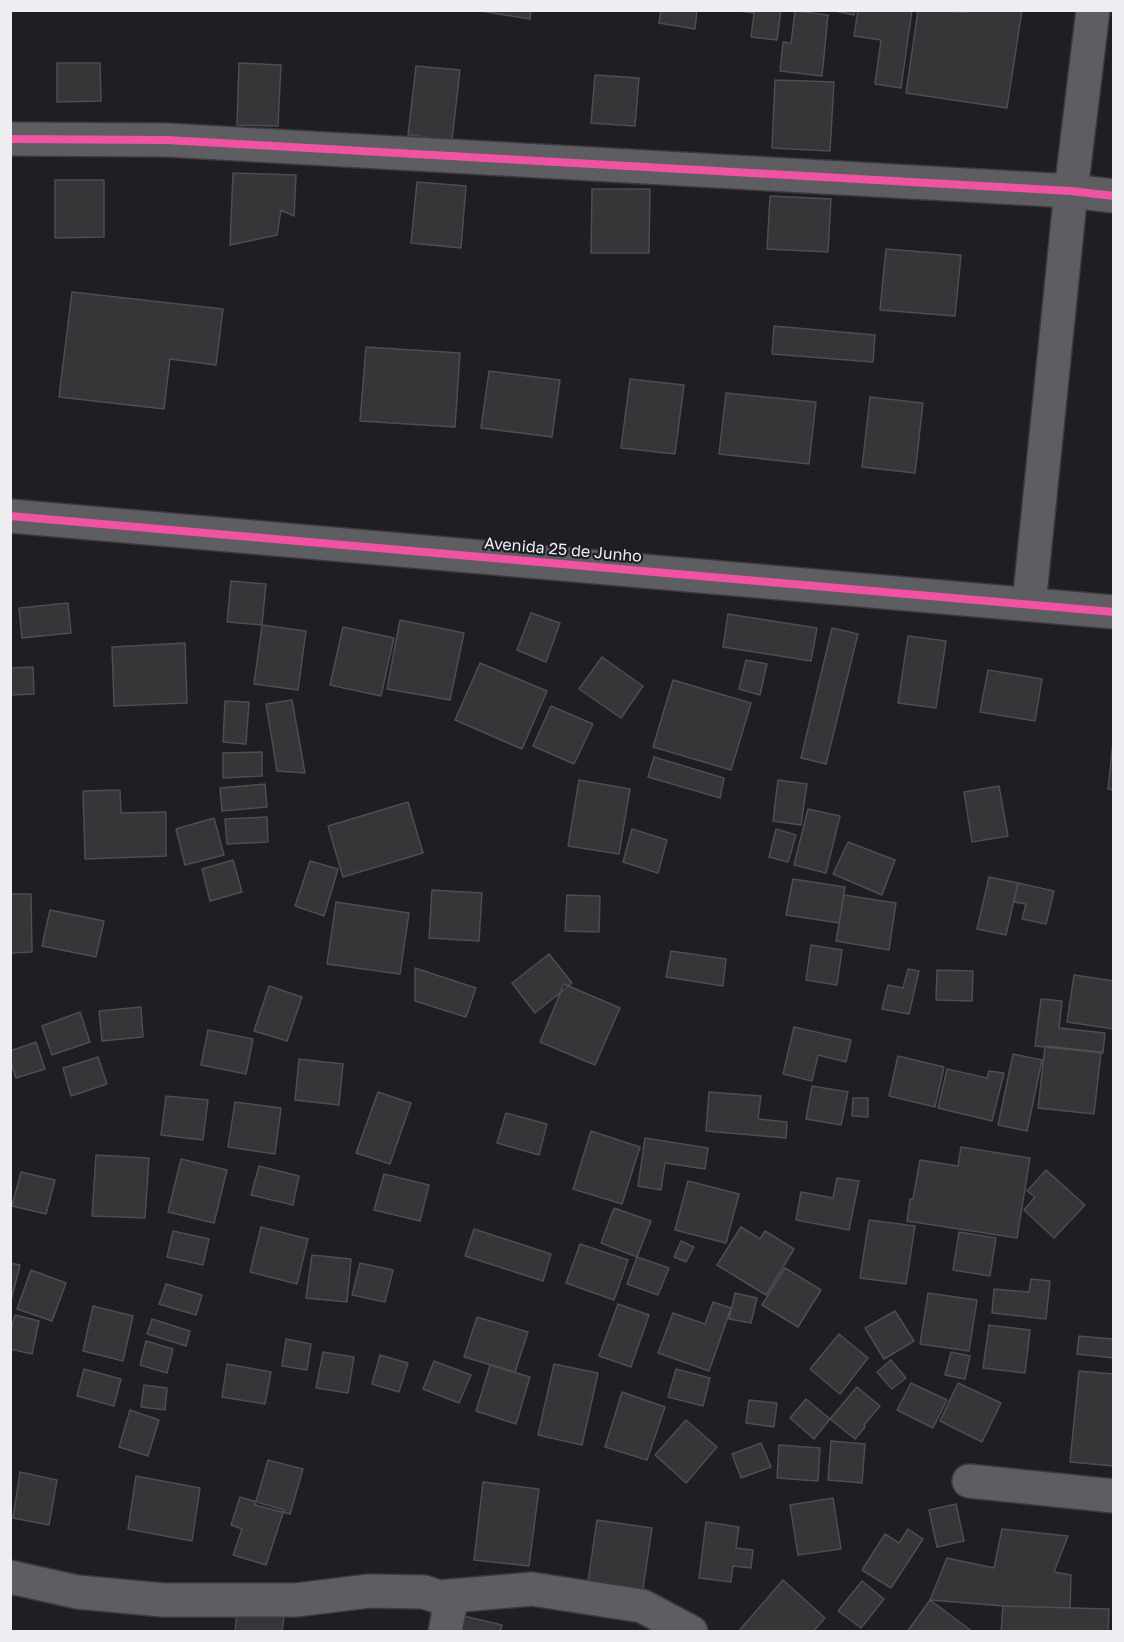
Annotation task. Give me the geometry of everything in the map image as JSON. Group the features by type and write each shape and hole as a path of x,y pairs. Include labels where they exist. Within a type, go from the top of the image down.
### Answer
{"street":[{"path":"1029,604 1071,191 1093,10"},
{"path":"10,139 167,140 1071,191 1113,196"},
{"name":"Avenida 25 de Junho","path":"10,516 1113,612"},
{"path":"969,1481 1113,1496"},
{"path":"10,1577 77,1592 163,1600 296,1600 369,1591 424,1592 439,1597 447,1604 449,1611 445,1632"},
{"path":"439,1597 532,1588 642,1606 691,1632"}],"building":[{"path":"474,10 531,10 530,19"},
{"path":"661,10 697,10 695,29 659,23"},
{"path":"734,10 781,10 777,40 751,37 754,13"},
{"path":"830,10 855,10 854,15"},
{"path":"858,10 912,10 901,88 875,84 881,40 854,36"},
{"path":"918,10 966,12 967,10 1022,10 1007,108 906,93"},
{"path":"795,11 828,15 822,76 780,71 783,42 791,43"},
{"path":"57,63 100,63 101,101 57,102"},
{"path":"239,63 281,65 278,126 237,125"},
{"path":"416,66 460,70 452,140 408,135"},
{"path":"595,75 639,78 635,126 591,123"},
{"path":"775,80 834,82 830,151 772,148"},
{"path":"233,173 296,175 294,216 281,210 277,235 230,245"},
{"path":"55,180 104,180 104,237 55,238"},
{"path":"417,182 466,186 461,248 411,243"},
{"path":"592,189 650,189 649,253 591,253"},
{"path":"770,196 831,199 828,252 767,249"},
{"path":"886,249 961,255 955,316 880,310"},
{"path":"72,292 223,309 216,365 170,359 164,409 59,397"},
{"path":"774,326 875,335 873,362 772,354"},
{"path":"366,347 460,353 455,427 360,421"},
{"path":"489,371 560,380 552,437 481,428"},
{"path":"630,379 684,385 675,454 621,448"},
{"path":"726,393 816,402 809,464 719,454"},
{"path":"870,397 923,403 915,473 862,467"},
{"path":"231,581 266,584 262,625 227,622"},
{"path":"68,603 71,633 22,638 19,608"},
{"path":"531,613 560,623 546,662 517,650"},
{"path":"728,614 817,628 811,661 723,647"},
{"path":"400,620 464,633 450,700 387,689"},
{"path":"262,625 306,631 298,690 254,684"},
{"path":"343,627 394,638 381,696 330,685"},
{"path":"832,628 858,634 826,764 801,758"},
{"path":"908,636 946,641 936,708 898,703"},
{"path":"185,643 187,703 114,706 112,647"},
{"path":"602,657 643,686 621,718 579,689"},
{"path":"746,660 767,664 760,695 739,689"},
{"path":"480,663 547,691 522,749 455,720"},
{"path":"33,667 34,694 10,695 10,668"},
{"path":"988,670 1042,679 1035,721 980,712"},
{"path":"673,680 751,703 731,770 653,747"},
{"path":"292,700 305,773 277,771 266,704"},
{"path":"225,701 249,702 246,744 223,742"},
{"path":"551,706 593,724 574,764 533,746"},
{"path":"1114,733 1114,790 1108,789"},
{"path":"262,752 262,776 223,778 223,753"},
{"path":"654,757 724,778 720,798 648,777"},
{"path":"579,780 630,789 619,854 568,846"},
{"path":"778,780 807,784 801,825 773,821"},
{"path":"265,784 267,807 222,811 220,788"},
{"path":"999,786 1008,836 972,842 964,792"},
{"path":"120,790 121,813 166,812 166,856 85,859 83,791"},
{"path":"408,802 423,853 343,877 328,826"},
{"path":"808,809 840,816 826,873 794,865"},
{"path":"267,817 268,842 227,844 225,819"},
{"path":"214,818 224,855 185,865 176,829"},
{"path":"632,829 667,840 658,873 623,862"},
{"path":"776,829 796,835 788,862 769,857"},
{"path":"848,842 895,860 882,895 833,874"},
{"path":"233,860 242,892 210,901 202,869"},
{"path":"310,861 338,869 324,916 295,906"},
{"path":"989,877 1018,883 1006,935 977,929"},
{"path":"793,879 845,887 839,923 786,915"},
{"path":"1018,883 1054,891 1046,924 1022,919 1026,904 1014,902"},
{"path":"432,890 482,893 479,941 429,938"},
{"path":"10,894 31,894 32,952 10,953"},
{"path":"567,895 600,896 599,932 565,931"},
{"path":"844,895 896,903 889,950 836,941"},
{"path":"336,902 409,913 400,974 327,964"},
{"path":"50,910 104,921 96,957 42,946"},
{"path":"811,945 842,950 837,985 806,980"},
{"path":"671,951 726,959 723,986 666,977"},
{"path":"549,954 572,983 535,1013 512,983"},
{"path":"415,968 476,988 466,1017 415,1001"},
{"path":"908,969 919,971 909,1014 882,1009 888,985 903,988"},
{"path":"937,970 973,971 972,1001 936,1000"},
{"path":"1074,975 1114,981 1114,1029 1067,1022"},
{"path":"564,984 620,1008 595,1065 540,1042"},
{"path":"269,986 302,997 287,1041 254,1031"},
{"path":"1041,999 1062,1001 1059,1028 1105,1033 1103,1053 1035,1046"},
{"path":"141,1007 143,1037 102,1041 99,1011"},
{"path":"80,1012 90,1042 52,1055 42,1026"},
{"path":"794,1027 851,1040 846,1062 818,1055 812,1081 783,1074"},
{"path":"208,1030 253,1039 246,1074 201,1065"},
{"path":"36,1042 45,1069 16,1078 10,1051"},
{"path":"1045,1046 1101,1052 1094,1114 1038,1108"},
{"path":"1013,1054 1042,1060 1027,1131 998,1125"},
{"path":"898,1056 944,1067 935,1107 889,1096"},
{"path":"98,1057 107,1084 71,1096 63,1068"},
{"path":"299,1059 343,1064 339,1105 295,1100"},
{"path":"947,1069 987,1078 989,1071 1004,1073 992,1121 938,1108"},
{"path":"812,1086 848,1092 841,1125 806,1119"},
{"path":"378,1092 411,1103 390,1164 356,1153"},
{"path":"709,1092 761,1096 758,1119 787,1122 786,1138 706,1131"},
{"path":"166,1096 208,1100 203,1140 161,1135"},
{"path":"853,1098 868,1098 868,1117 852,1116"},
{"path":"235,1102 281,1108 275,1154 228,1147"},
{"path":"506,1113 547,1124 539,1155 497,1143"},
{"path":"591,1131 640,1147 622,1204 573,1189"},
{"path":"645,1138 708,1148 705,1169 665,1163 661,1190 638,1186"},
{"path":"961,1147 1030,1158 1017,1238 907,1221 920,1160 958,1166"},
{"path":"96,1155 149,1158 145,1218 92,1216"},
{"path":"181,1159 227,1170 214,1223 168,1212"},
{"path":"259,1166 299,1176 293,1205 251,1195"},
{"path":"1046,1170 1085,1205 1054,1238 1024,1210 1035,1197 1027,1191"},
{"path":"21,1172 55,1180 46,1214 12,1206"},
{"path":"384,1174 429,1185 420,1221 374,1210"},
{"path":"837,1178 859,1181 849,1230 796,1220 801,1192 833,1198"},
{"path":"688,1181 739,1194 726,1243 675,1230"},
{"path":"614,1208 651,1221 637,1257 601,1243"},
{"path":"869,1220 915,1226 906,1284 860,1278"},
{"path":"261,1227 308,1239 297,1284 250,1272"},
{"path":"741,1227 760,1239 765,1231 794,1249 766,1295 717,1265"},
{"path":"474,1229 551,1254 543,1281 465,1256"},
{"path":"173,1231 209,1239 203,1265 167,1257"},
{"path":"959,1232 996,1238 990,1276 953,1270"},
{"path":"681,1241 694,1247 686,1262 674,1257"},
{"path":"580,1244 628,1260 614,1300 566,1283"},
{"path":"312,1255 351,1259 347,1302 306,1298"},
{"path":"637,1257 669,1268 658,1295 627,1284"},
{"path":"10,1263 20,1265 10,1305"},
{"path":"360,1263 393,1270 385,1302 352,1295"},
{"path":"785,1268 821,1290 798,1327 762,1305"},
{"path":"31,1270 66,1283 52,1321 17,1309"},
{"path":"1031,1279 1050,1281 1046,1319 992,1313 994,1289 1029,1292"},
{"path":"166,1284 202,1295 196,1315 159,1304"},
{"path":"735,1293 757,1298 751,1323 729,1319"},
{"path":"928,1293 977,1300 969,1351 920,1344"},
{"path":"713,1302 731,1308 709,1371 658,1353 673,1313 705,1324"},
{"path":"618,1304 649,1315 631,1367 599,1356"},
{"path":"93,1306 133,1316 123,1361 83,1351"},
{"path":"895,1311 914,1341 884,1359 865,1328"},
{"path":"15,1315 39,1321 32,1354 10,1349 10,1333"},
{"path":"477,1317 528,1332 515,1372 464,1357"},
{"path":"152,1319 190,1331 186,1346 147,1334"},
{"path":"989,1325 1030,1330 1025,1373 983,1368"},
{"path":"839,1334 868,1358 840,1394 810,1369"},
{"path":"1079,1336 1114,1339 1114,1358 1077,1354"},
{"path":"286,1339 311,1344 307,1370 282,1366"},
{"path":"146,1341 173,1349 167,1373 140,1365"},
{"path":"323,1352 354,1357 348,1393 316,1388"},
{"path":"951,1352 970,1356 965,1379 945,1375"},
{"path":"380,1355 408,1363 399,1392 372,1384"},
{"path":"891,1360 906,1378 892,1389 877,1372"},
{"path":"434,1361 471,1375 459,1403 423,1389"},
{"path":"227,1364 271,1372 265,1404 222,1397"},
{"path":"554,1364 598,1373 582,1445 538,1435"},
{"path":"490,1365 530,1377 516,1424 476,1411"},
{"path":"84,1369 121,1379 114,1406 77,1396"},
{"path":"676,1369 710,1378 703,1406 668,1397"},
{"path":"1079,1371 1114,1374 1114,1466 1070,1462"},
{"path":"911,1383 947,1400 933,1428 897,1410"},
{"path":"958,1383 1001,1403 982,1442 940,1421"},
{"path":"144,1385 167,1388 165,1410 141,1407"},
{"path":"857,1387 880,1406 855,1439 830,1419"},
{"path":"622,1392 665,1407 647,1460 605,1447"},
{"path":"806,1399 830,1419 814,1439 790,1418"},
{"path":"749,1400 777,1403 774,1427 746,1423"},
{"path":"130,1410 159,1420 148,1456 119,1447"},
{"path":"686,1420 717,1447 686,1483 655,1455"},
{"path":"831,1441 865,1444 862,1483 828,1480"},
{"path":"761,1443 771,1467 741,1478 732,1454"},
{"path":"779,1445 820,1448 818,1481 777,1478"},
{"path":"268,1460 303,1469 290,1514 255,1505"},
{"path":"20,1472 57,1480 49,1525 13,1518"},
{"path":"136,1476 200,1488 192,1541 128,1529"},
{"path":"483,1482 539,1489 529,1566 474,1560"},
{"path":"240,1497 284,1510 266,1565 233,1555 242,1529 231,1525"},
{"path":"833,1498 841,1549 798,1555 790,1505"},
{"path":"956,1504 964,1541 937,1547 929,1510"},
{"path":"597,1520 652,1528 643,1589 588,1581"},
{"path":"706,1522 739,1527 736,1548 753,1550 751,1568 733,1566 731,1582 699,1578"},
{"path":"908,1529 923,1539 891,1588 862,1570 885,1534 899,1543"},
{"path":"1002,1529 1068,1536 1054,1572 1071,1575 1070,1608 1003,1606 930,1600 947,1558 994,1568"},
{"path":"783,1580 825,1618 813,1632 738,1632"},
{"path":"862,1581 884,1599 861,1628 838,1611"},
{"path":"930,1600 973,1632 907,1632"},
{"path":"238,1604 285,1609 282,1632 235,1632"},
{"path":"1003,1606 1109,1609 1108,1632 1001,1632"},
{"path":"464,1616 502,1625 500,1632 460,1632"}],"cycle path":[{"path":"10,139 167,140 1071,191 1114,196"},
{"path":"10,516 1114,612"}]}
